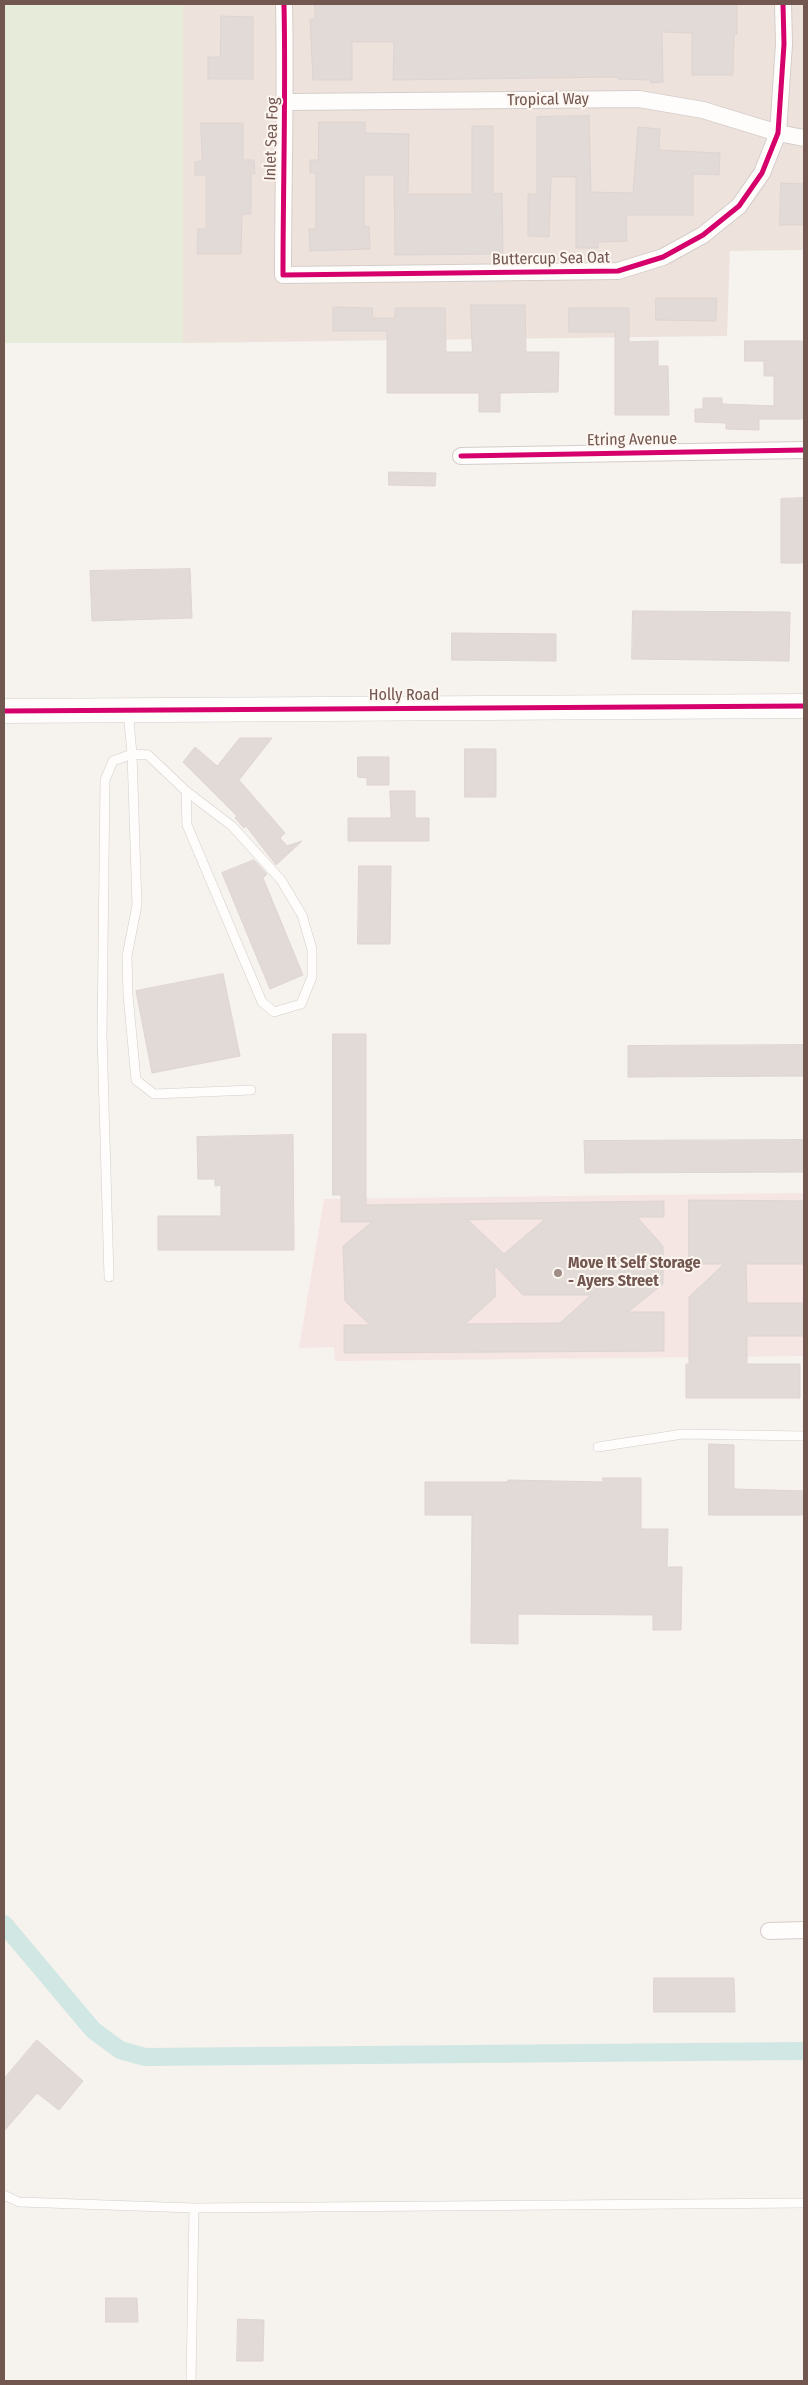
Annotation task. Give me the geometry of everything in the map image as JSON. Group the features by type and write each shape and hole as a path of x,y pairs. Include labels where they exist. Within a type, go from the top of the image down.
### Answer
{"main road":[{"name":"Holly Road","path":"4,711 804,706"}],"street":[{"name":"Inlet Sea Fog","path":"283,275 283,176 286,102 284,4"},
{"name":"Buttercup Sea Oat","path":"283,275 618,271 664,257 703,235 739,206 762,173 778,133 784,53 783,4"},
{"name":"Tropical Way","path":"286,102 639,99 703,110 778,133 804,138"},
{"name":"Etring Avenue","path":"461,456 804,450"},
{"path":"768,1931 804,1930"}],"lane":[{"path":"128,710 132,754 137,905 127,956 128,995 136,1080 154,1094 251,1090"},
{"path":"108,1277 102,1036 105,780 113,761 132,754 148,755 186,791 232,826 282,880 302,915 312,949 312,977 301,1004 274,1012 262,1002 188,825 186,791"},
{"path":"598,1447 684,1434 804,1436"},
{"path":"4,2195 19,2202 194,2208 804,2203"},
{"path":"191,2381 194,2208"}],"shaded area":[{"path":"183,4 804,4 804,250 730,251 727,336 183,343"},
{"name":"Move It Self Storage - Ayers Street","path":"804,1193 804,1356 335,1361 334,1347 299,1348 324,1199"}],"green space":[{"path":"4,4 183,4 183,343 4,343"}],"building":[{"path":"315,4 737,4 737,34 734,34 733,75 692,75 692,33 662,32 663,82 651,83 650,80 618,79 618,77 393,80 394,42 352,42 352,80 313,80 310,19 315,19"},
{"path":"221,16 253,17 253,79 208,79 208,57 220,57"},
{"path":"589,116 591,192 633,193 638,127 660,129 659,150 720,153 719,175 693,174 693,215 626,215 627,241 598,242 598,248 576,248 576,177 551,177 549,237 528,236 528,194 537,194 537,117"},
{"path":"319,122 365,122 365,133 409,134 408,194 472,194 472,126 493,126 493,194 502,193 503,254 395,255 394,175 364,175 364,227 369,226 370,249 310,251 309,229 316,229 316,173 310,173 310,160 318,160"},
{"path":"201,123 243,123 243,160 254,160 255,174 251,174 251,214 242,214 241,254 197,254 198,229 206,229 206,175 195,175 195,162 202,161"},
{"path":"781,183 804,184 804,225 780,225"},
{"path":"656,298 717,298 716,321 656,320"},
{"path":"471,305 525,305 526,352 559,352 558,392 500,393 500,412 479,412 479,393 387,393 387,331 333,331 333,307 372,308 373,318 395,318 395,308 445,308 446,352 472,352"},
{"path":"569,308 629,308 629,342 658,341 658,366 668,366 669,415 615,415 615,332 569,332"},
{"path":"745,341 804,341 804,419 759,419 759,430 726,429 726,423 695,422 695,409 703,409 703,398 722,398 722,404 774,406 774,376 764,376 764,361 745,361"},
{"path":"389,472 436,473 435,486 389,485"},
{"path":"804,498 804,563 781,563 781,499"},
{"path":"190,569 192,618 92,621 90,571"},
{"path":"633,611 790,612 789,661 632,659"},
{"path":"452,633 556,634 556,661 452,660"},
{"path":"240,738 272,738 239,780 285,833 280,838 287,846 302,841 276,865 246,826 244,828 235,818 237,816 183,762 195,747 217,766"},
{"path":"465,749 496,749 496,797 465,797"},
{"path":"358,757 389,757 389,785 367,785 367,778 358,777"},
{"path":"390,791 415,791 415,818 429,818 429,841 348,841 348,818 391,818"},
{"path":"254,860 267,874 263,878 303,975 270,989 222,873"},
{"path":"359,866 391,866 390,944 358,944"},
{"path":"223,974 240,1056 152,1073 136,991"},
{"path":"333,1034 366,1034 366,1205 664,1201 664,1217 637,1217 663,1246 663,1284 628,1312 664,1312 664,1351 344,1353 344,1325 370,1325 345,1301 343,1246 372,1222 341,1222 341,1195 333,1195","holes":["545,1219 504,1254 468,1220","495,1266 523,1295 591,1295 560,1323 465,1324 495,1297"]},
{"path":"804,1045 804,1076 628,1077 628,1046"},
{"path":"293,1135 294,1250 158,1250 158,1216 221,1216 221,1185 215,1186 215,1179 198,1179 197,1137"},
{"path":"804,1140 804,1172 585,1173 584,1141"},
{"path":"689,1200 804,1201 804,1264 746,1264 747,1303 804,1303 804,1336 747,1336 747,1364 800,1364 800,1398 686,1398 686,1364 689,1364 689,1297 724,1264 689,1264"},
{"path":"709,1444 734,1445 734,1489 804,1491 804,1515 709,1515"},
{"path":"603,1478 641,1478 641,1529 668,1529 667,1567 682,1567 681,1630 653,1630 653,1615 518,1614 518,1644 471,1643 472,1515 425,1515 425,1482 508,1482 508,1480 603,1482"},
{"path":"654,1978 734,1978 735,2012 654,2012"},
{"path":"37,2040 83,2081 59,2110 37,2093 4,2131 4,2079"},
{"path":"106,2298 137,2298 138,2322 106,2322"},
{"path":"238,2319 264,2320 263,2361 237,2361"}],"waterway":[{"path":"4,1924 93,2030 120,2050 145,2057 804,2051"}],"cycle path":[{"path":"284,4 283,275 618,271 663,257 703,235 739,206 762,173 778,133 784,44 783,4"},
{"path":"461,456 804,450"},
{"path":"4,711 804,706"}],"place":[{"name":"Move It Self Storage - Ayers Street","path":"558,1273"}]}
